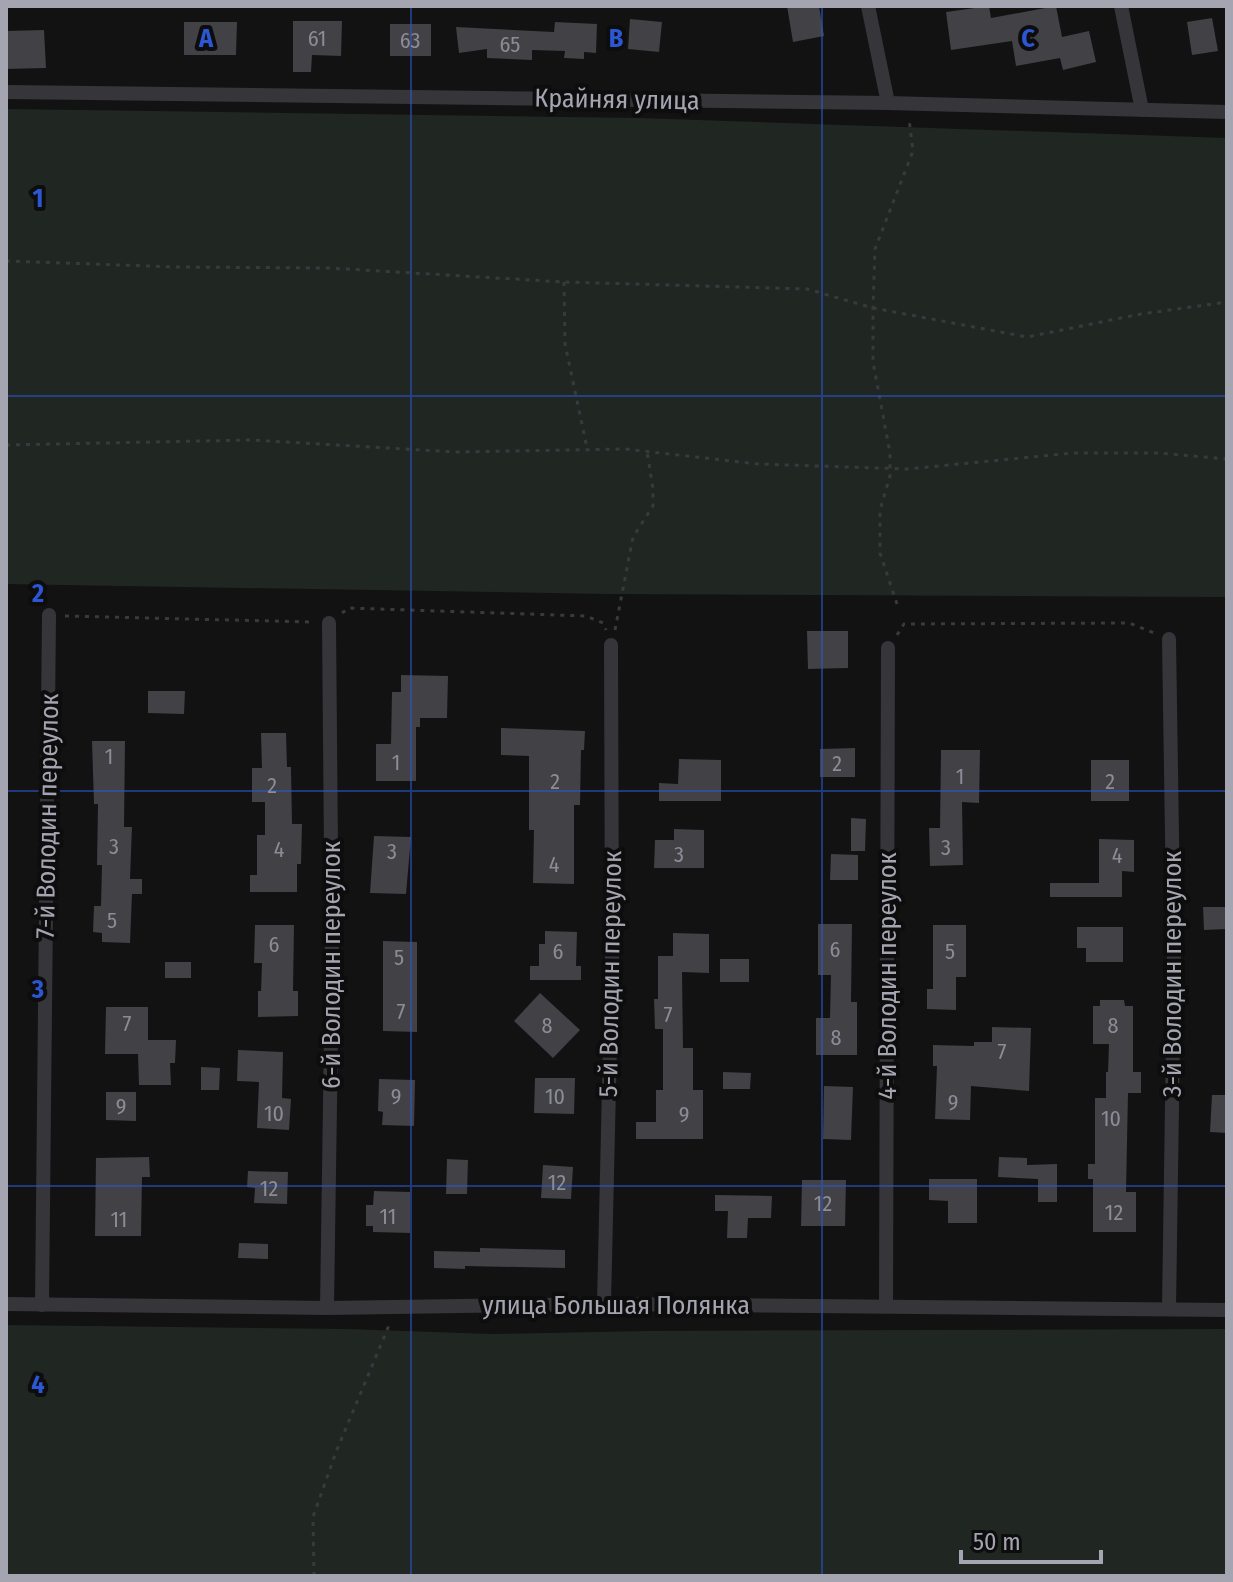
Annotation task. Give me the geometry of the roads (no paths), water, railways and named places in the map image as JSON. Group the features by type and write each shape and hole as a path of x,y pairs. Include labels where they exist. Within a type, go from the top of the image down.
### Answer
{"street":[{"path":"868,6 888,103"},
{"path":"1121,6 1142,110"},
{"name":"Крайняя улица","path":"6,92 907,103 1227,112"},
{"name":"7-й Володин переулок","path":"42,1305 49,615"},
{"name":"6-й Володин переулок","path":"327,1308 332,967 329,623"},
{"name":"3-й Володин переулок","path":"1169,639 1174,968 1169,1309"},
{"name":"5-й Володин переулок","path":"604,1304 612,957 611,645"},
{"name":"4-й Володин переулок","path":"886,1305 888,648"},
{"name":"улица Большая Полянка","path":"6,1304 327,1308 604,1304 886,1305 1227,1310"}]}
